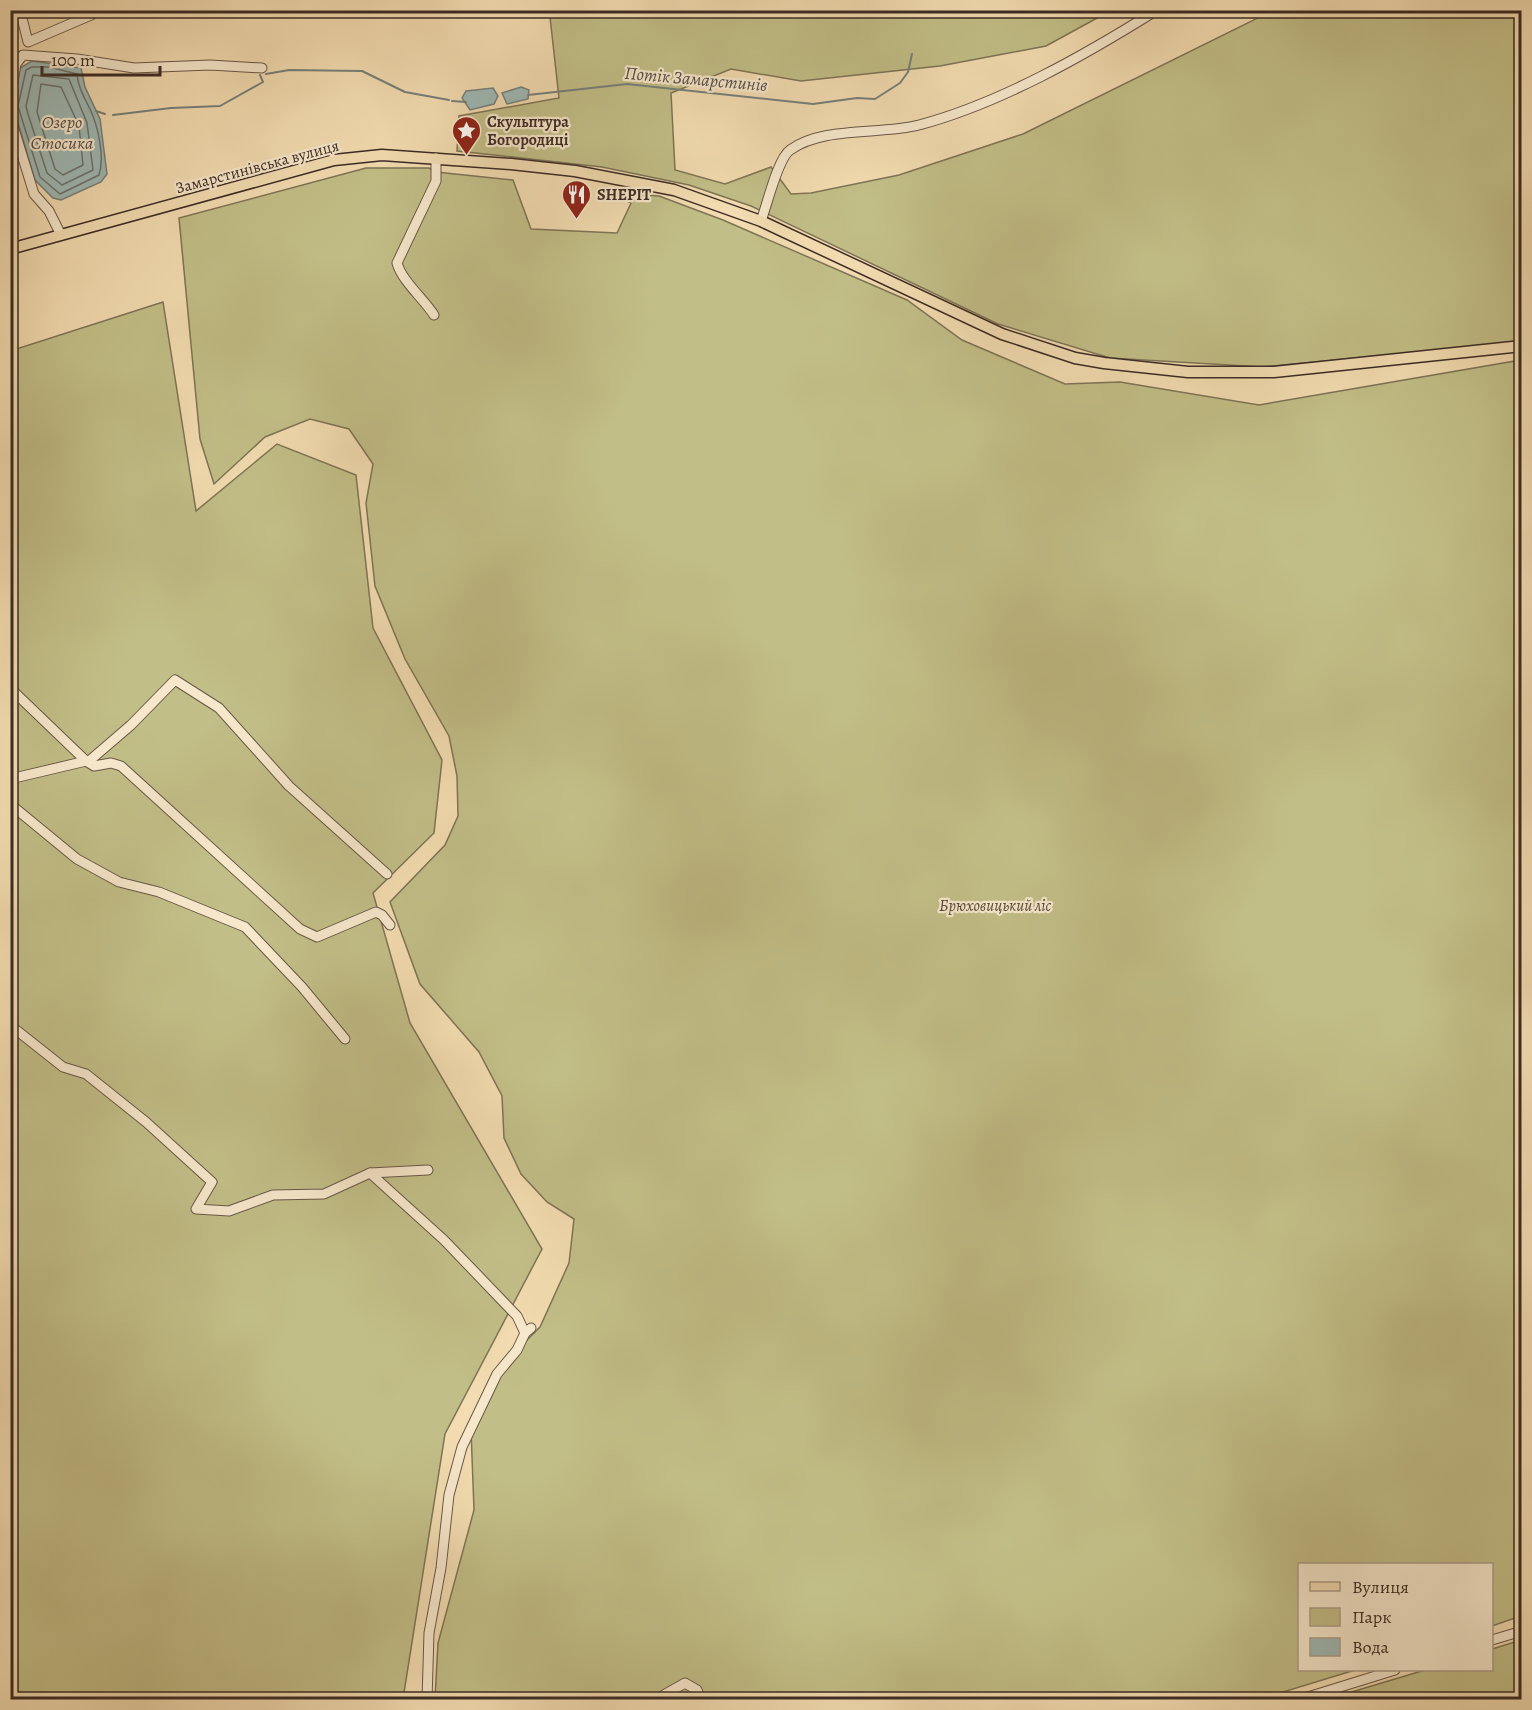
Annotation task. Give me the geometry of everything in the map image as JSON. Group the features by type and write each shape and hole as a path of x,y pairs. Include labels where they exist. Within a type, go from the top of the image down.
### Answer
{"main road":[{"name":"Замарстинівська вулиця","path":"10,249 334,160 382,155 436,158 597,175 674,190 761,221 994,331 1057,352 1104,363 1188,372 1253,372 1521,346"}],"street":[{"path":"20,10 28,42 91,15 95,10"},
{"path":"761,221 787,152 806,140 918,125 991,100 1111,39 1157,10"},
{"path":"10,99 16,64 23,55 77,59 134,68 210,65 261,68"},
{"path":"10,116 34,194 50,211 61,235"},
{"path":"434,315 419,293 405,280 397,263 436,181 436,158"},
{"path":"10,779 87,762 131,725 175,680 219,708 289,786 387,874"},
{"path":"10,688 87,762 94,766 111,763 121,766 300,929 317,937 376,912 382,915 390,925"},
{"path":"10,804 77,859 119,882 159,892 245,927 302,987 345,1039"},
{"path":"10,1025 63,1067 86,1074 146,1122 212,1182 196,1209 229,1211 273,1195 324,1194 370,1173 428,1170"},
{"path":"370,1173 444,1240 528,1330 517,1350 497,1374 462,1447 449,1495 441,1568 429,1633 427,1700"},
{"path":"1493,1639 1521,1630"},
{"path":"1298,1700 1392,1671"},
{"path":"655,1700 685,1683 697,1690 701,1700"}],"green space":[{"path":"554,11 1110,11 1046,46 940,66 801,81 731,69 671,93 675,170 725,184 771,167 791,194 811,193 899,175 1023,134 1272,11 1521,11 1521,342 1263,367 1110,358 998,324 751,206 689,185 602,167 457,151 459,116 559,98 550,17"},
{"name":"Брюховицький ліс","path":"366,168 429,168 436,172 513,180 531,229 617,233 631,203 608,192 659,196 723,220 907,300 962,340 1065,384 1120,382 1259,405 1521,360 1521,1616 1493,1626 1493,1563 1298,1563 1298,1671 1352,1671 1260,1699 435,1699 438,1643 474,1510 471,1430 481,1405 517,1350 540,1327 569,1263 574,1219 547,1202 521,1174 504,1138 502,1096 479,1052 420,984 390,902 445,845 458,816 457,776 449,736 405,659 375,586 366,503 373,464 349,429 310,419 265,437 214,484 200,439 179,218"},
{"path":"163,302 196,511 277,444 356,475 373,628 442,760 434,833 373,893 410,1023 542,1249 445,1434 403,1699 11,1699 10,351"},
{"path":"1521,1640 1521,1699 1328,1699 1422,1671 1493,1671 1493,1649"}],"water":[{"name":"Озеро Стосика","path":"32,61 81,68 85,87 100,119 107,174 101,182 61,200 53,198 35,180 13,106 20,68"},
{"path":"521,87 529,90 528,99 507,104 502,93"},
{"path":"493,88 498,96 494,104 470,110 462,98 466,91"}],"waterway":[{"name":"Потік Замарстинів","path":"528,95 627,84 813,104 857,98 875,99 900,83 908,72 912,54"},
{"name":"Потік Замарстинів","path":"266,74 289,70 362,71 405,92 449,100"},
{"name":"Потік Замарстинів","path":"113,115 171,108 220,106 263,82 260,75"},
{"name":"Потік Замарстинів","path":"452,101 466,102"},
{"name":"Потік Замарстинів","path":"96,111 105,114"}],"place":[{"name":"Скульптура Богородиці","path":"466,156"},
{"name":"SHEPIT","path":"576,220"}]}
